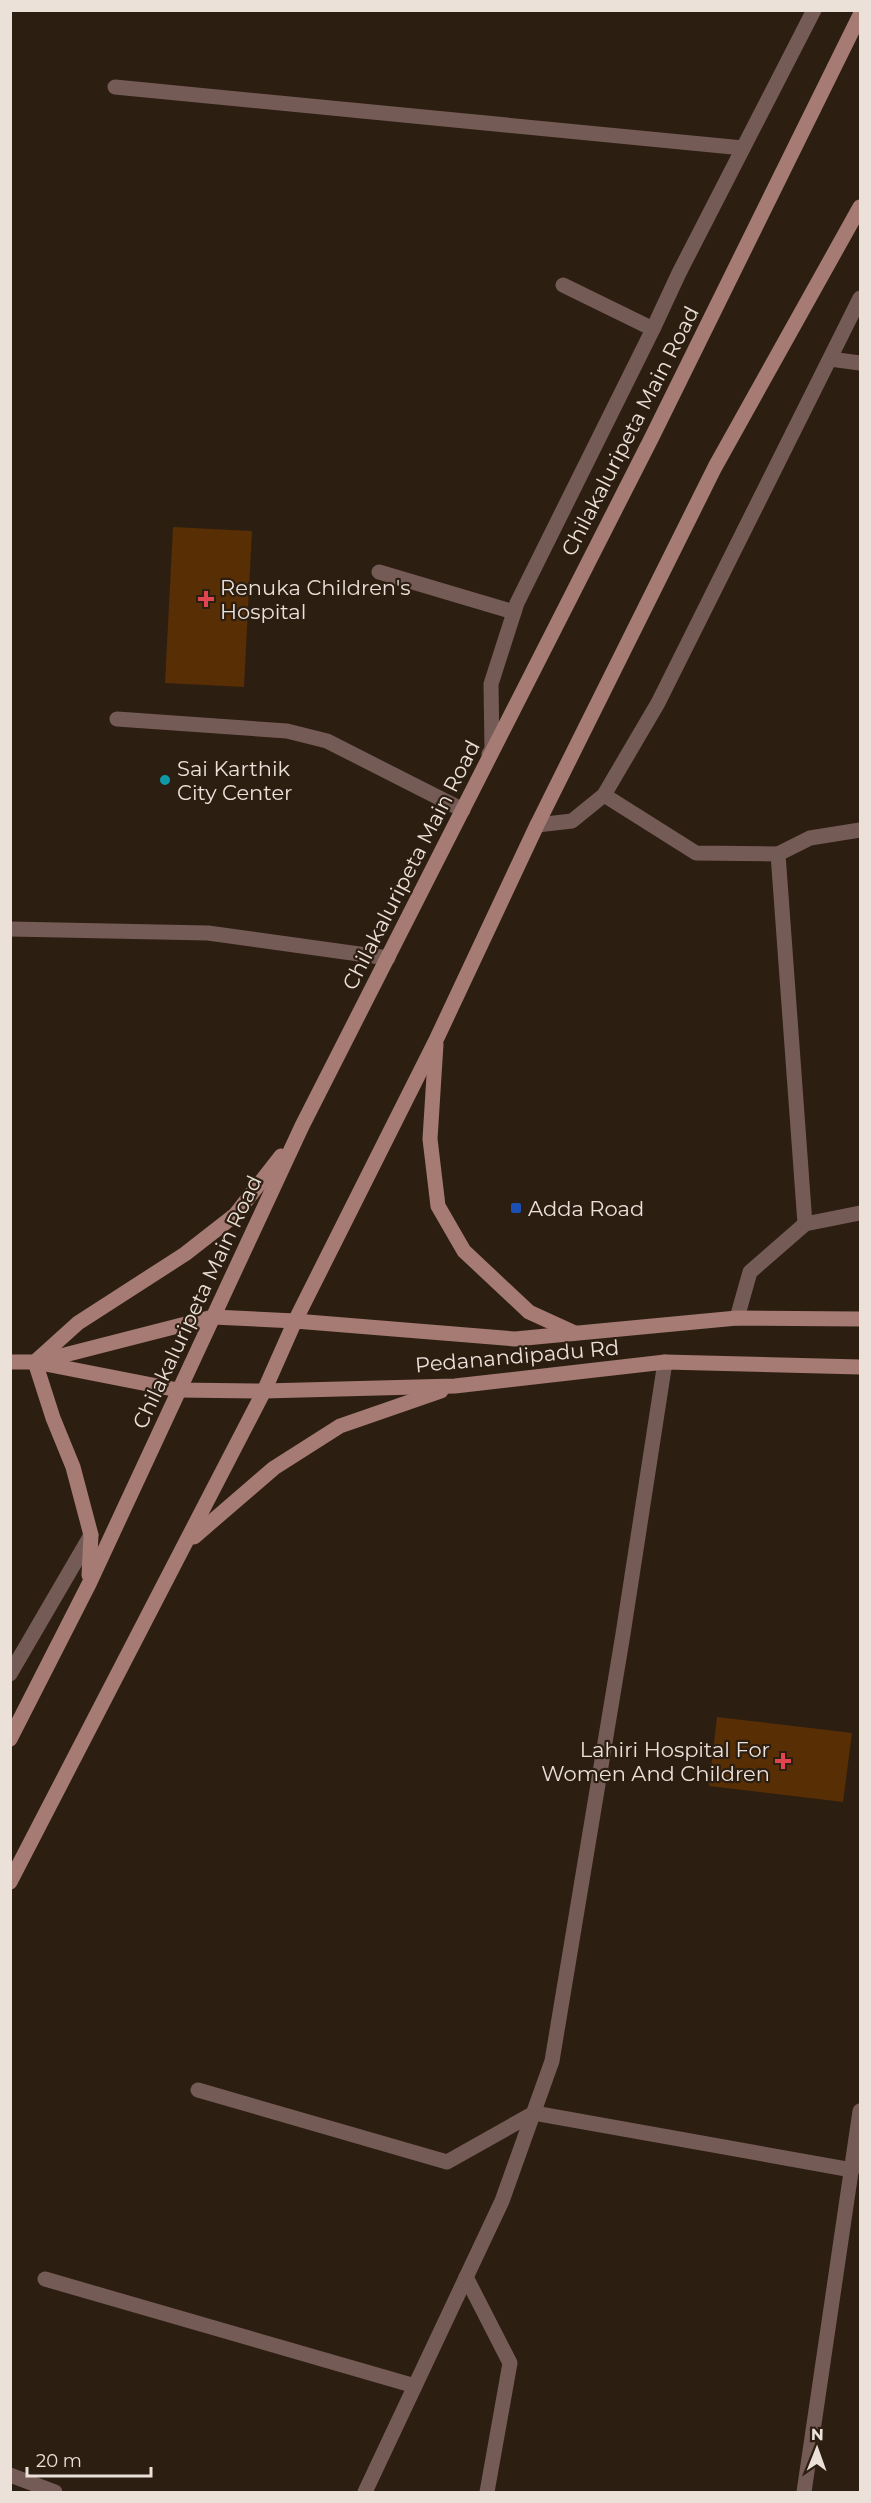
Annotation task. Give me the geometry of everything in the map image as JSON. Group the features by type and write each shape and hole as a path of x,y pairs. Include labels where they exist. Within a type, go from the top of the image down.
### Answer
{"main road":[{"name":"Chilakaluripeta Main Road","path":"10,1739 89,1584 302,1126 647,447 861,15"},
{"path":"10,1882 188,1542 264,1391 295,1321 437,1038 537,825 715,466 861,207"},
{"path":"437,1038 430,1139 438,1206 464,1251 529,1312 576,1333"},
{"path":"10,1362 35,1362 78,1323 185,1254 235,1215 302,1126"},
{"name":"Pedanandipadu Rd","path":"35,1362 213,1317 295,1321 515,1339 737,1318 861,1319"},
{"path":"35,1362 53,1419 73,1467 91,1535 89,1584"},
{"name":"Pedanandipadu Rd","path":"35,1362 178,1390 264,1391 455,1386 665,1362 861,1367"},
{"path":"188,1542 274,1468 340,1426 455,1386"}],"street":[{"path":"472,793 492,749 491,684 514,612 679,273 814,10"},
{"path":"115,87 743,148"},
{"path":"563,285 653,329"},
{"path":"537,825 572,821 604,795 658,703 861,298"},
{"path":"830,359 861,363"},
{"path":"379,572 514,612"},
{"path":"117,719 287,731 327,741 463,810"},
{"path":"604,795 696,853 778,854 810,838 861,830"},
{"path":"778,854 805,1224"},
{"path":"10,928 208,933 388,958"},
{"path":"737,1318 750,1272 805,1224 861,1213"},
{"path":"366,2493 502,2200 552,2061 623,1634 665,1362"},
{"path":"10,1674 91,1535"},
{"path":"198,2090 447,2162 534,2113 852,2170"},
{"path":"804,2493 861,2111"},
{"path":"466,2277 510,2363 487,2493"},
{"path":"45,2279 415,2386"},
{"path":"10,2475 55,2493"}],"building":[{"path":"173,527 252,531 244,687 165,683"},
{"path":"717,1717 852,1733 843,1802 709,1786"}],"place":[{"name":"Renuka Children's Hospital","path":"206,599"},
{"name":"Sai Karthik City Center","path":"165,780"},
{"name":"Adda Road","path":"516,1208"},
{"name":"Lahiri Hospital For Women And Children","path":"783,1761"}]}
